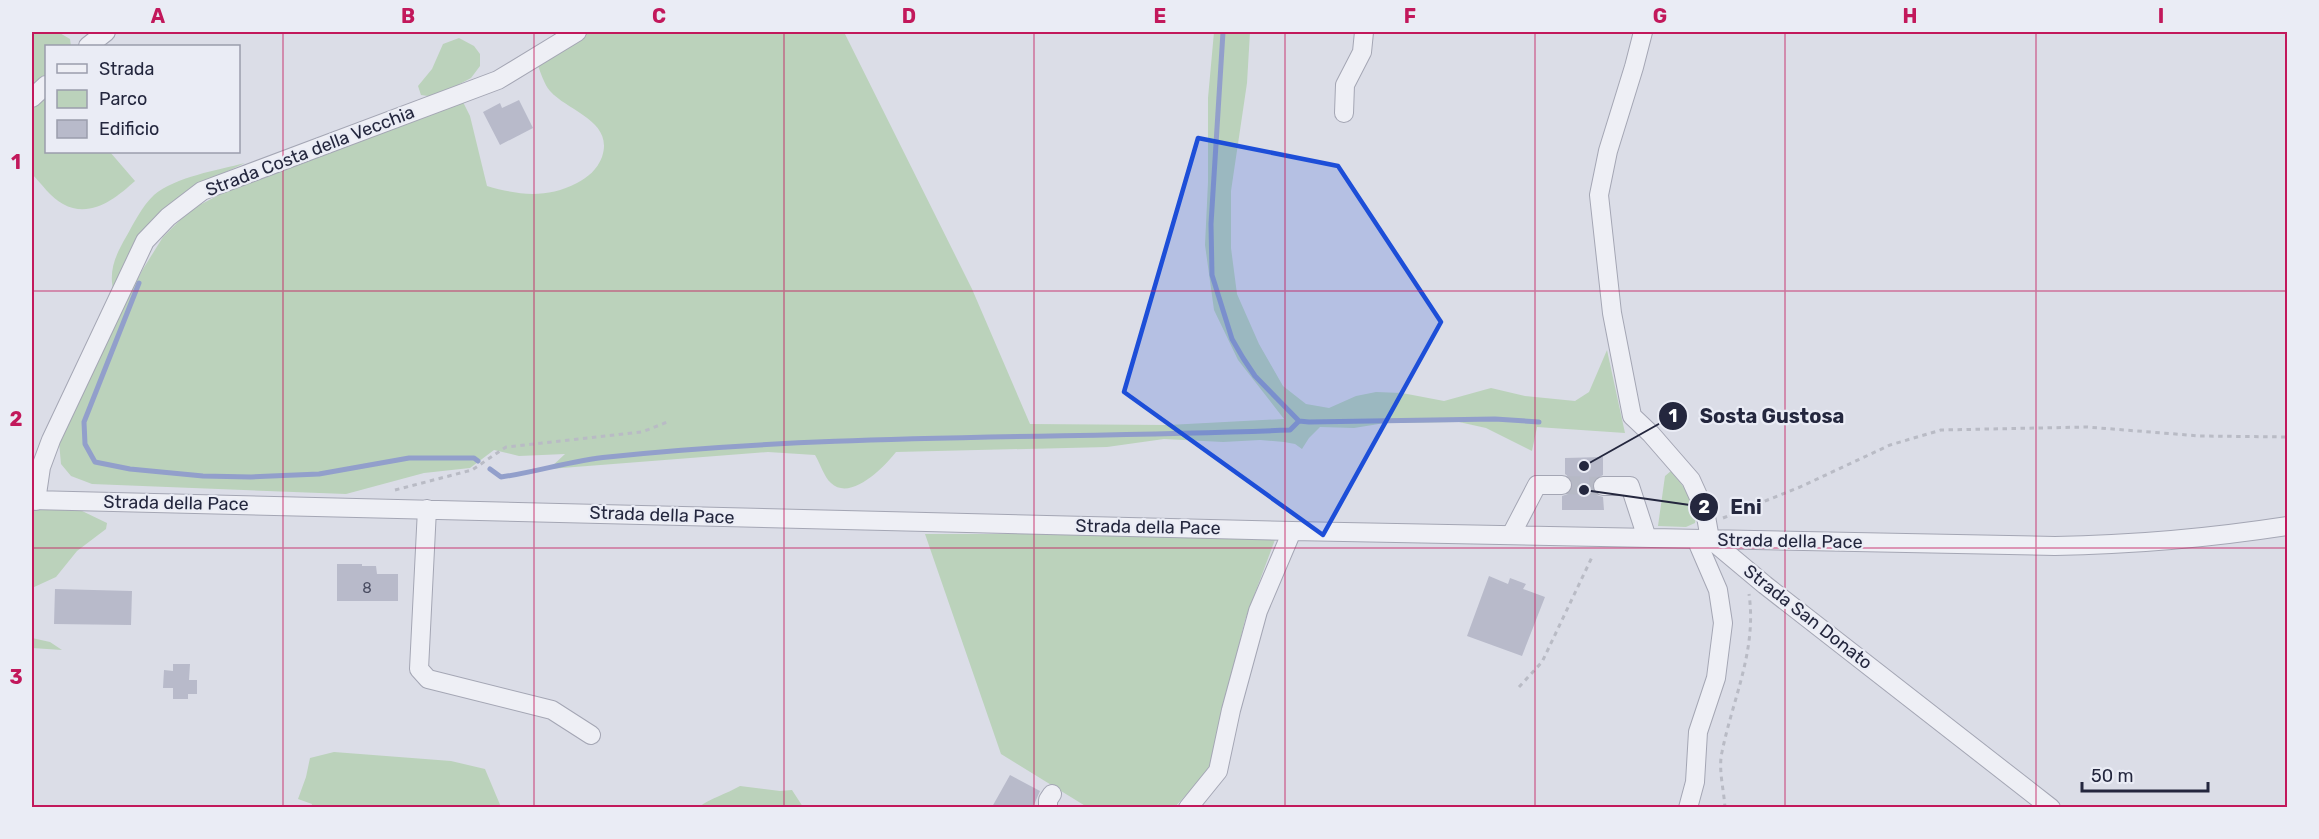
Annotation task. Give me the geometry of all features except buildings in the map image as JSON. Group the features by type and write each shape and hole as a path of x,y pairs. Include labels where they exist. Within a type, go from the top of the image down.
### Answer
{"street":[{"path":"89,45 106,32"},
{"name":"Strada Costa della Vecchia","path":"34,500 39,475 51,440 145,242 168,217 202,191 498,80 577,32"},
{"path":"1344,113 1345,85 1362,52 1364,32"},
{"path":"1642,32 1634,68 1608,151 1599,195 1610,302 1632,416 1691,480 1705,511 1704,534 1718,590 1723,623 1716,678 1698,732 1695,782 1688,807"},
{"path":"32,98 45,86"},
{"path":"1511,535 1537,485 1562,485"},
{"path":"1603,486 1630,486 1647,538"},
{"name":"Strada della Pace","path":"34,500 1292,531 1647,538 1704,534 2102,546 2212,538 2288,526"},
{"path":"428,509 419,669 428,679 552,710 591,735"},
{"path":"1188,807 1218,771 1231,710 1258,611 1292,531"},
{"name":"Strada San Donato","path":"1704,534 2050,807"}],"path":[{"path":"391,491 472,470 506,447 642,432 670,421"},
{"path":"1704,534 1890,445 1913,436 1941,430 2087,427 2200,436 2288,437"},
{"path":"1519,687 1542,662 1601,537"},
{"path":"1725,807 1721,754 1744,676 1750,643 1752,613 1745,568"}],"highlighted area":[{"path":"1198,138 1338,166 1441,322 1323,535 1124,392"}],"green space":[{"path":"32,32 58,32 70,39 71,45 45,45 45,78 32,89"},
{"path":"589,32 844,32 972,289 1030,424 1168,425 1284,419 1238,360 1214,310 1205,245 1208,98 1214,32 1250,32 1247,83 1231,191 1231,248 1237,294 1259,344 1283,386 1306,404 1329,408 1356,396 1376,392 1402,393 1444,401 1491,388 1525,396 1575,401 1589,392 1607,350 1625,433 1537,427 1532,451 1486,428 1459,422 1385,423 1354,428 1320,427 1302,449 1295,444 1260,440 1223,442 1164,439 1107,447 896,452 867,480 848,488 839,488 831,483 815,455 768,452 549,469 565,454 519,456 494,450 470,468 424,473 346,494 92,484 71,476 61,464 59,442 143,269 163,237 190,210 236,186 462,100 470,116 487,186 510,192 532,194 566,188 585,178 598,166 604,145 602,134 588,118 550,91 538,66"},
{"path":"459,38 474,46 480,54 480,66 471,78 435,97 421,95 418,86 432,69 443,44"},
{"path":"45,90 45,153 111,153 135,181 111,200 92,208 73,208 59,201 32,174 32,101"},
{"path":"245,163 200,184 114,293 112,271 116,258 138,215 154,195 173,183"},
{"path":"1671,471 1689,495 1696,516 1695,523 1686,527 1658,526 1665,476"},
{"path":"32,507 80,510 107,523 106,529 77,551 56,577 32,588"},
{"path":"925,534 1183,534 1276,537 1245,620 1208,771 1175,807 1087,807 1001,754"},
{"path":"32,638 50,642 62,650 32,648"},
{"path":"334,752 451,761 485,769 501,807 311,807 312,804 298,799 310,758"},
{"path":"740,786 780,791 792,790 803,807 699,807"}],"waterway":[{"path":"1223,32 1211,224 1212,275 1232,339 1255,376 1299,421 1495,419 1539,422"},
{"path":"139,283 84,422 85,444 95,462 130,469 203,476 251,477 319,474 409,458 474,458 478,461"},
{"path":"490,469 501,477 595,459 693,449 864,440 1290,430 1299,421"}],"tunnel":[{"path":"1562,485 1603,486"}],"place":[{"name":"Sosta Gustosa","path":"1584,466"},
{"name":"Eni","path":"1584,490"}]}
